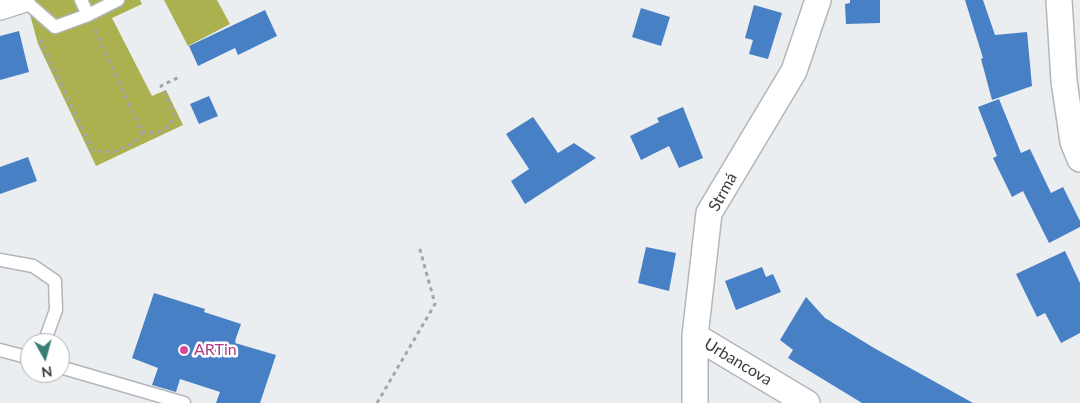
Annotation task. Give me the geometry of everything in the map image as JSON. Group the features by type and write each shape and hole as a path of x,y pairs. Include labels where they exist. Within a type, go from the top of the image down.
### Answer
{"street":[{"path":"0,7 23,0"},
{"name":"Strmá","path":"695,403 695,336 709,213 794,71 818,0"},
{"path":"1067,15 1064,81 1073,142 1080,159"},
{"name":"Urbancova","path":"695,336 806,403"}],"lane":[{"path":"23,0 55,27 88,15 118,0"},
{"path":"81,0 88,15"},
{"path":"0,260 33,266 54,281 56,310 48,333"},
{"path":"0,350 20,355"},
{"path":"70,370 184,403"}],"path":[{"path":"88,15 142,132"},
{"path":"55,27 41,42 93,151 113,152 134,143 142,132"},
{"path":"142,132 156,133 167,128 175,116 161,86 179,77"},
{"path":"377,403 435,304 419,246"}],"green space":[{"path":"26,0 140,0 142,4 112,18 152,96 166,90 183,125 96,166 38,44"},
{"path":"164,0 217,0 230,24 188,46"}],"building":[{"path":"850,0 880,0 880,23 846,24 845,4 850,3"},
{"path":"965,0 983,0 995,35 1027,32 1032,86 992,100 981,59 983,58"},
{"path":"754,5 782,13 768,59 749,54 753,40 745,38"},
{"path":"641,8 670,17 661,46 632,37"},
{"path":"265,10 277,36 238,55 235,48 198,66 189,46"},
{"path":"19,31 29,72 0,80 0,36"},
{"path":"209,96 218,116 199,124 190,104"},
{"path":"999,99 1021,153 1030,149 1051,193 1063,187 1080,221 1080,227 1049,243 1023,191 1012,197 993,158 997,156 978,107"},
{"path":"683,107 703,158 679,168 669,146 641,160 630,136 659,122 657,118"},
{"path":"533,117 558,153 574,143 596,158 525,204 511,181 529,169 506,134"},
{"path":"28,157 37,181 0,194 0,167"},
{"path":"646,247 676,253 669,291 638,283"},
{"path":"1065,251 1080,283 1080,333 1061,343 1045,313 1037,317 1016,274"},
{"path":"762,267 766,277 773,274 781,292 736,310 725,281"},
{"name":"ARTin","path":"154,293 205,309 204,312 241,324 235,343 276,355 260,403 216,403 220,392 180,379 176,392 152,385 158,368 132,358"},
{"path":"806,297 825,318 874,348 973,403 862,403 788,358 793,350 780,340"}],"place":[{"name":"ARTin","path":"184,350"}]}
